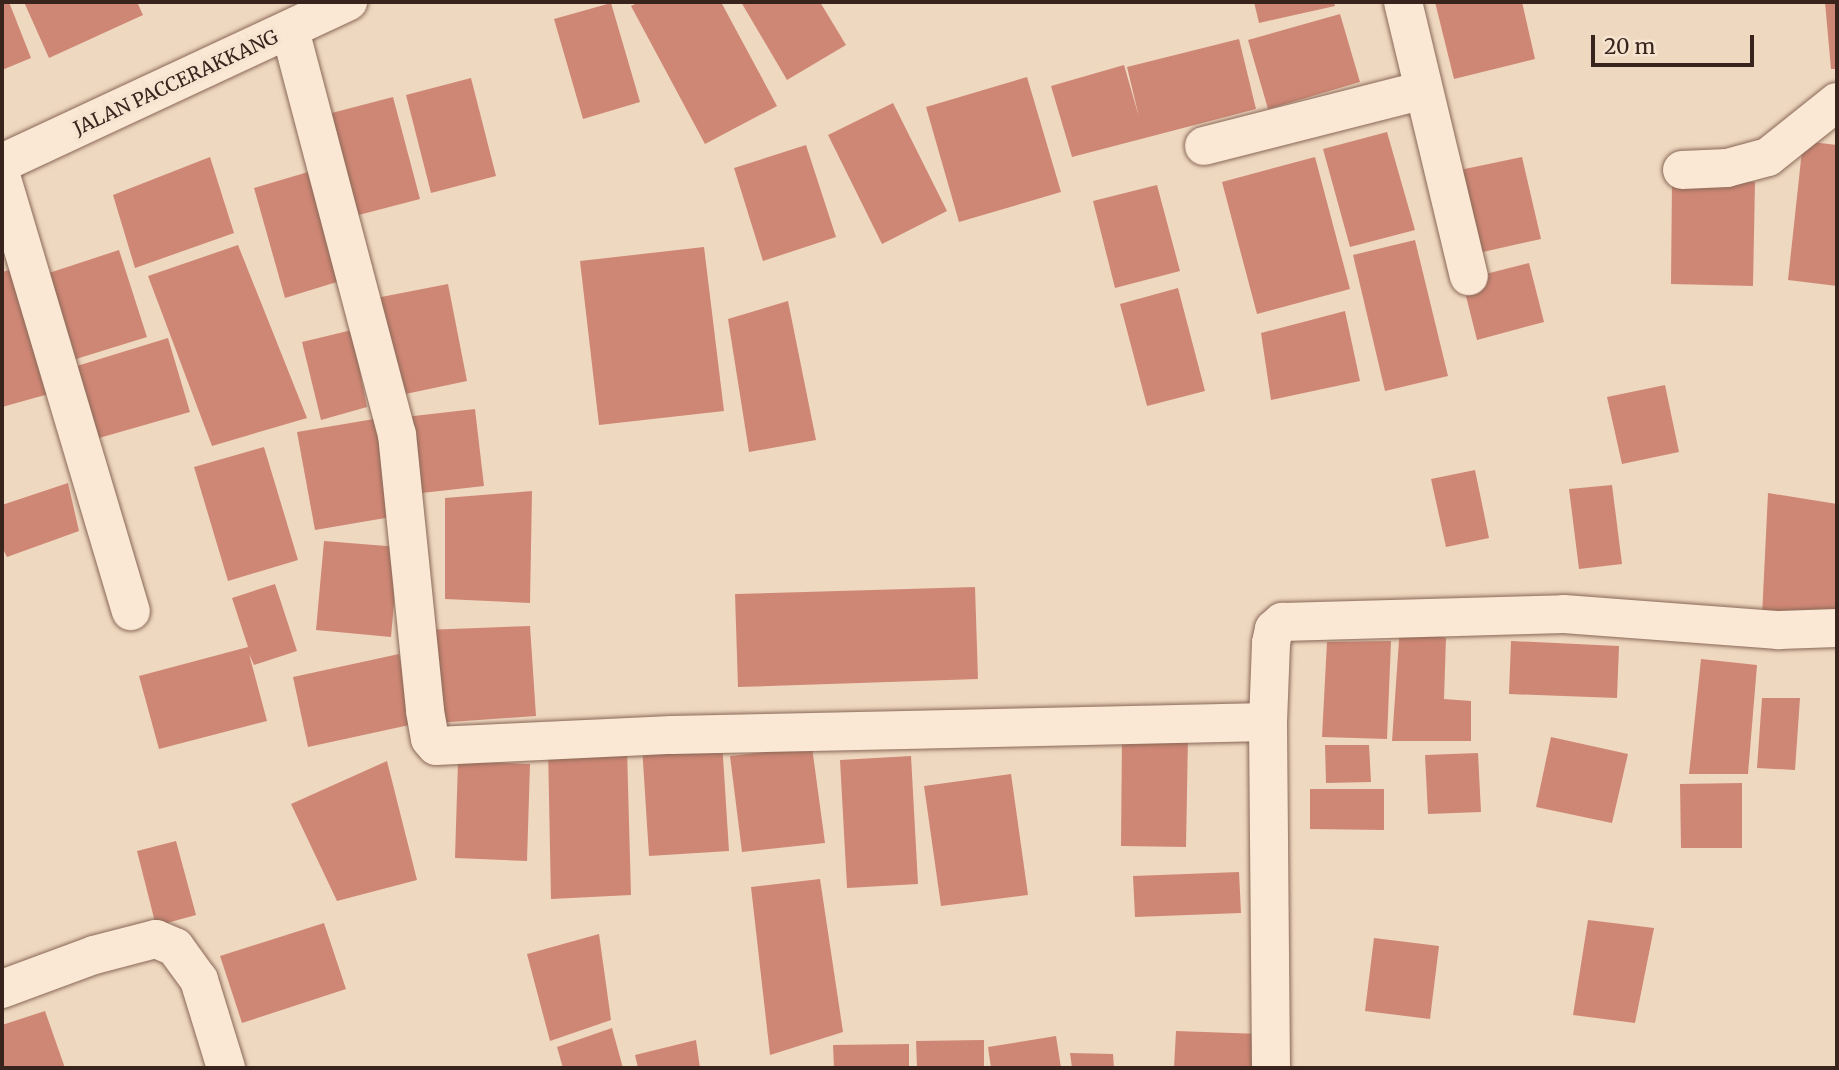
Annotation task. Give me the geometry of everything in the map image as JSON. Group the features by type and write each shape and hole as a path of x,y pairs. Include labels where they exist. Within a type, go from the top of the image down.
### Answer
{"street":[{"name":"JALAN PACCERAKKANG","path":"2,163 348,2"},
{"path":"1403,2 1469,276"},
{"path":"290,30 397,434 425,711 430,739 436,746 672,734 1269,722"},
{"path":"1204,146 1423,90"},
{"path":"1682,170 1727,168 1768,157 1837,102"},
{"path":"2,179 131,611"},
{"path":"1271,1068 1269,722 1273,629 1294,618 1564,614 1779,630 1837,628"},
{"path":"2,989 94,955 156,939 175,947 199,980 226,1068"}],"building":[{"path":"2,2 9,2 31,58 2,70"},
{"path":"24,2 137,2 143,15 49,58"},
{"path":"639,2 721,2 777,106 705,144 631,6"},
{"path":"741,2 820,2 846,45 787,80"},
{"path":"1254,2 1334,2 1335,6 1259,23"},
{"path":"1435,2 1522,2 1535,59 1454,79"},
{"path":"1825,2 1837,2 1837,69 1831,69"},
{"path":"611,3 640,102 583,119 554,19"},
{"path":"1340,14 1360,82 1268,109 1248,40"},
{"path":"1239,39 1256,109 1072,157 1051,86 1124,65 1139,117 1127,67"},
{"path":"1027,77 1061,192 959,222 926,107"},
{"path":"471,78 496,176 431,193 406,95"},
{"path":"393,97 420,199 351,217 324,115"},
{"path":"893,103 947,211 882,244 828,135"},
{"path":"1387,132 1415,230 1350,247 1323,149"},
{"path":"1803,141 1837,145 1837,286 1788,280"},
{"path":"806,145 836,237 763,261 734,168"},
{"path":"210,157 234,233 135,268 113,195"},
{"path":"1315,157 1350,289 1257,314 1222,182"},
{"path":"1522,157 1541,239 1474,254 1455,171"},
{"path":"308,172 340,281 285,298 254,188"},
{"path":"1672,181 1755,182 1753,286 1671,284"},
{"path":"1157,185 1180,271 1115,288 1093,201"},
{"path":"1415,240 1448,376 1385,391 1353,255"},
{"path":"238,245 307,418 212,446 148,276"},
{"path":"704,247 724,411 599,425 580,261"},
{"path":"119,250 147,337 76,359 49,273"},
{"path":"1529,263 1544,322 1477,340 1462,280"},
{"path":"20,267 56,392 2,407 2,272"},
{"path":"448,284 467,381 396,396 376,298"},
{"path":"1178,288 1205,391 1147,406 1120,304"},
{"path":"788,301 816,440 749,452 728,319"},
{"path":"1345,311 1360,381 1271,400 1261,333"},
{"path":"352,330 367,407 321,420 302,342"},
{"path":"168,338 190,412 99,438 77,366"},
{"path":"1665,385 1679,452 1622,464 1607,397"},
{"path":"475,409 484,486 413,494 405,417"},
{"path":"380,418 397,516 315,530 297,432"},
{"path":"264,447 298,560 228,581 194,467"},
{"path":"1475,470 1489,538 1446,547 1431,479"},
{"path":"68,483 79,531 7,557 2,547 2,505"},
{"path":"1612,485 1622,564 1579,569 1569,489"},
{"path":"532,491 530,603 445,599 445,498"},
{"path":"1768,493 1837,504 1837,614 1762,616"},
{"path":"324,541 399,547 391,637 316,630"},
{"path":"275,584 297,651 254,665 249,654 267,721 159,749 139,676 248,647 232,598"},
{"path":"975,587 978,679 738,687 735,594"},
{"path":"530,626 536,716 436,723 424,630"},
{"path":"1400,626 1446,638 1444,699 1471,701 1471,741 1392,741"},
{"path":"1391,641 1387,739 1322,737 1327,642"},
{"path":"1511,641 1619,646 1617,698 1509,694"},
{"path":"399,654 414,724 308,747 293,677"},
{"path":"1701,659 1757,665 1748,774 1689,774"},
{"path":"1762,698 1800,698 1795,770 1757,768"},
{"path":"1122,735 1188,736 1186,847 1121,846"},
{"path":"1551,737 1628,754 1612,823 1536,807"},
{"path":"722,741 729,851 649,856 642,746"},
{"path":"1325,745 1369,745 1371,782 1326,783"},
{"path":"548,747 627,749 631,895 551,899"},
{"path":"812,747 825,843 742,852 730,756"},
{"path":"1478,753 1481,812 1428,814 1425,755"},
{"path":"911,756 918,884 847,888 840,760"},
{"path":"387,761 417,880 337,901 291,804"},
{"path":"458,761 530,764 527,861 455,858"},
{"path":"1011,774 1028,895 941,906 924,786"},
{"path":"1742,783 1742,848 1681,848 1680,784"},
{"path":"1310,789 1384,789 1384,830 1310,829"},
{"path":"176,841 196,915 156,926 137,851"},
{"path":"1239,872 1241,913 1135,917 1133,876"},
{"path":"820,879 843,1032 770,1055 751,887"},
{"path":"1588,920 1654,928 1635,1023 1573,1015"},
{"path":"324,923 346,989 242,1023 220,956"},
{"path":"599,934 611,1020 550,1041 527,954"},
{"path":"1374,938 1439,946 1430,1019 1365,1011"},
{"path":"45,1011 65,1068 2,1068 2,1025"},
{"path":"612,1028 623,1068 563,1068 557,1047"},
{"path":"1176,1031 1261,1034 1261,1068 1174,1068"},
{"path":"1056,1036 1061,1068 991,1068 988,1047"},
{"path":"696,1040 700,1068 638,1068 635,1055"},
{"path":"984,1040 984,1068 917,1068 916,1041"},
{"path":"909,1044 909,1068 834,1068 833,1045"},
{"path":"1070,1053 1113,1054 1114,1068 1072,1068"}]}
